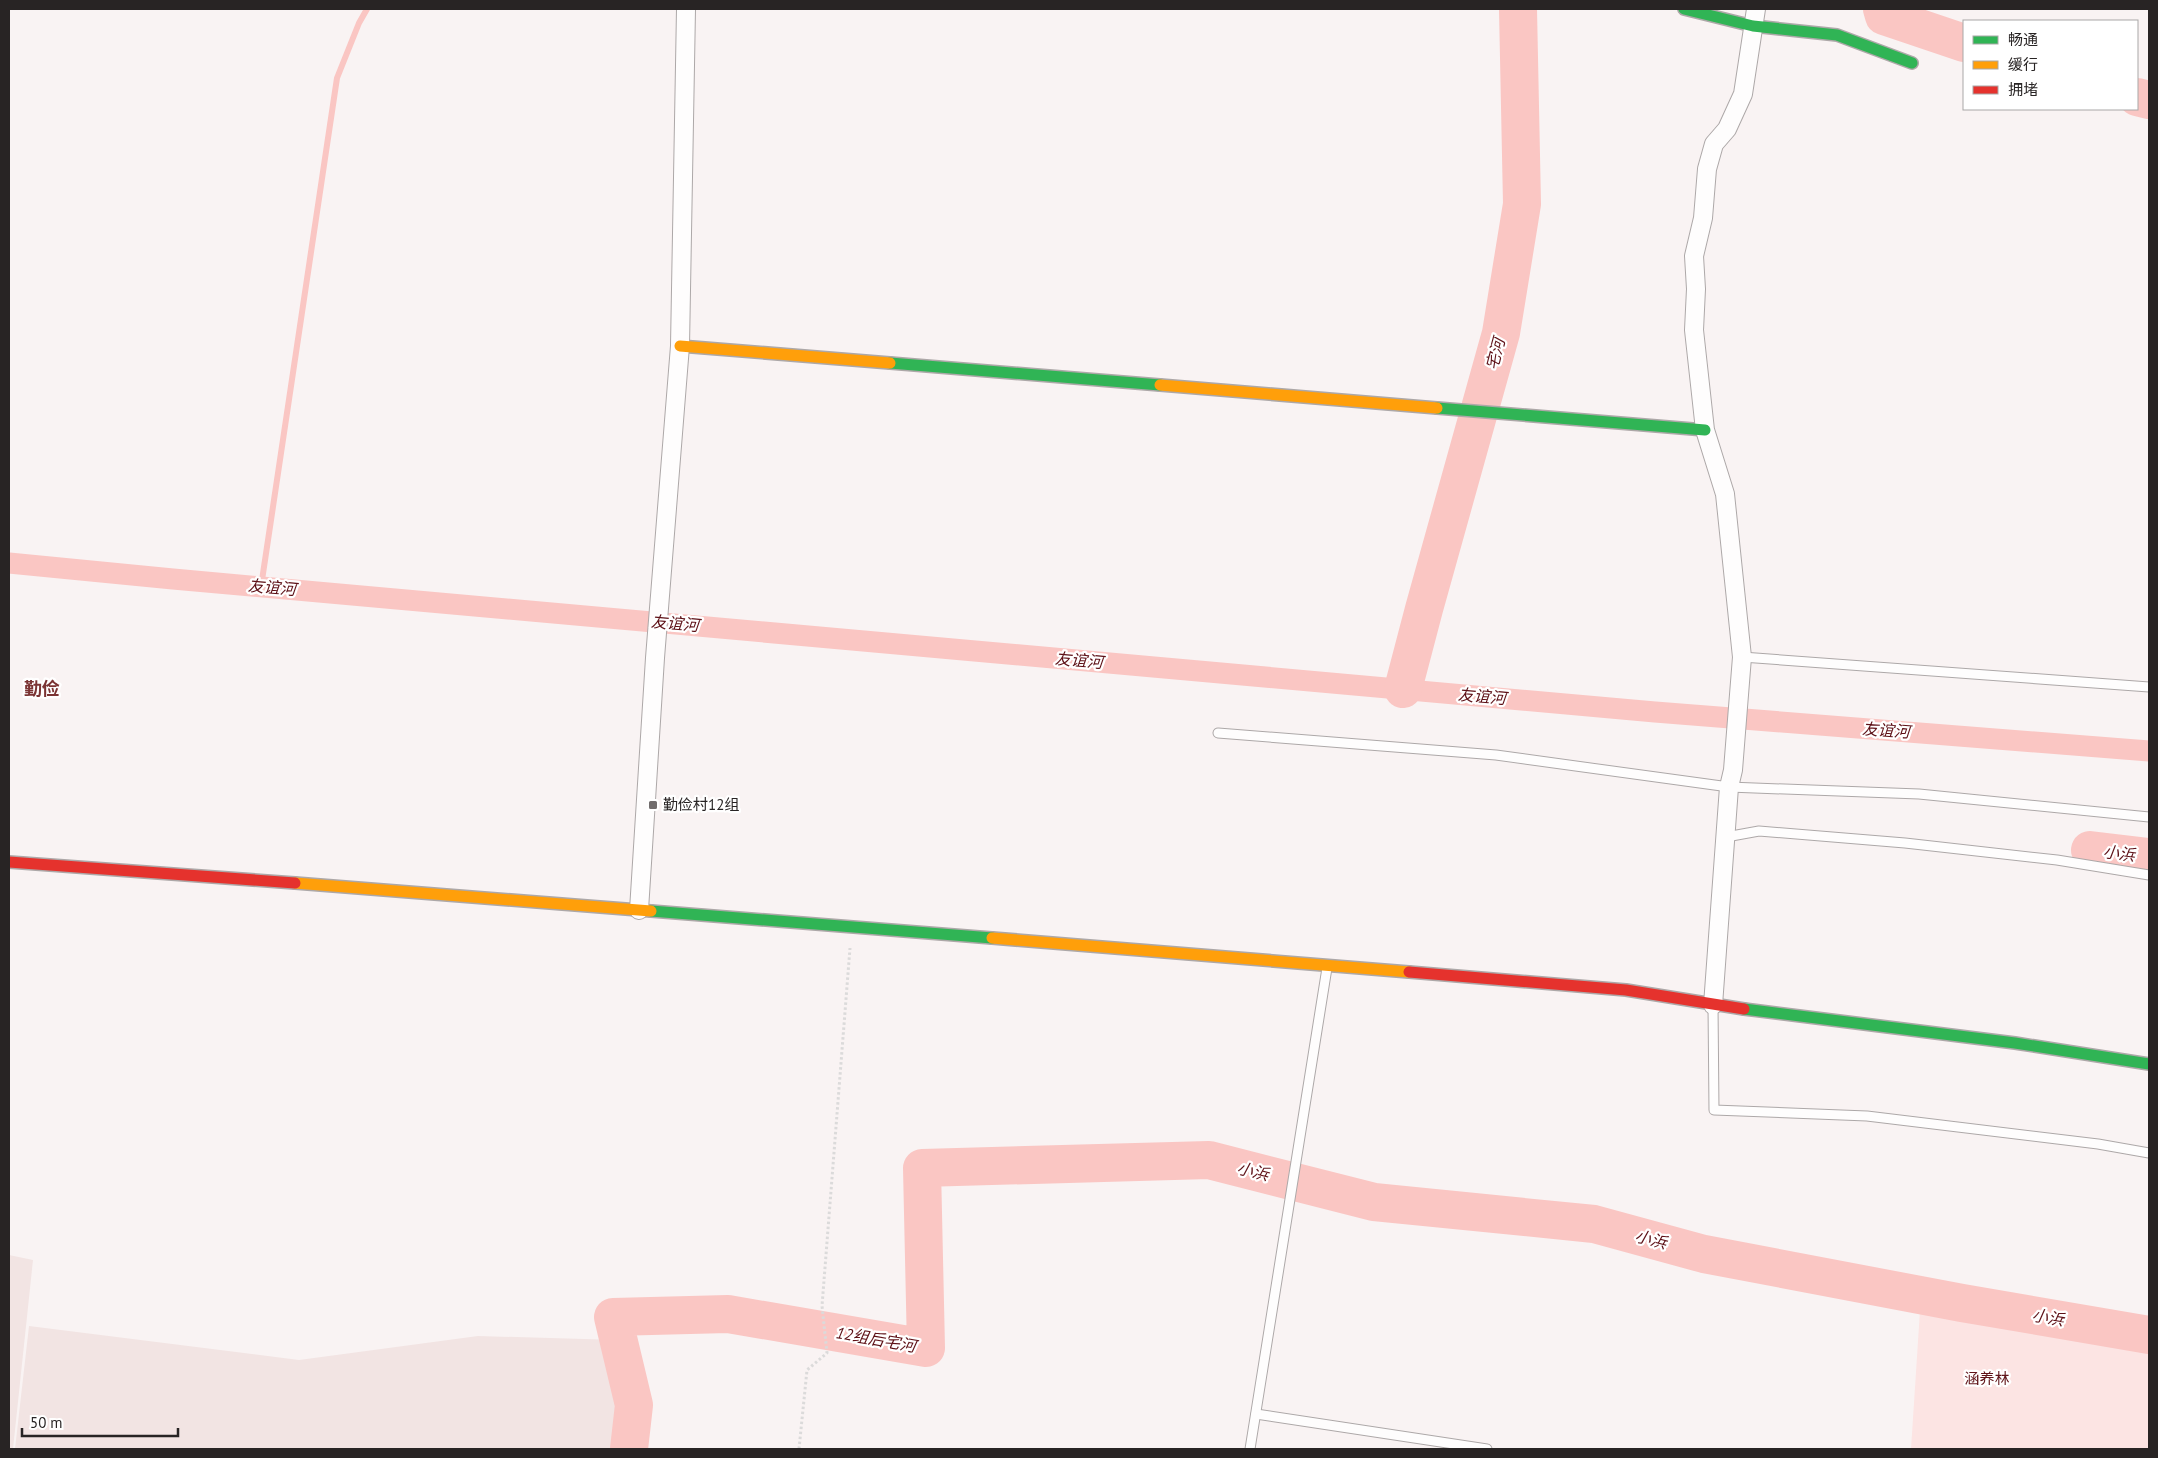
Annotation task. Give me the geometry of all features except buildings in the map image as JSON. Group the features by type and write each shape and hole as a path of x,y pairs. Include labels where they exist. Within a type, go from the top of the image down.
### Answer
{"street":[{"path":"639,910 655,658 680,346 686,9"},
{"path":"1684,9 1754,17 1837,35 1912,63"},
{"path":"1714,1005 1738,687 1742,658 1725,494 1705,430 1694,330 1696,290 1694,256 1703,218 1707,169 1714,144 1727,128 1743,94 1754,17"},
{"path":"680,346 1705,430"},
{"path":"9,862 852,926 1626,990 1714,1005 2015,1043 2149,1064"}],"lane":[{"path":"1742,658 2149,687"},
{"path":"1218,733 1496,755 1731,779 1919,794 2149,817"},
{"path":"1726,837 1760,830 1905,843 2057,860 2149,875"},
{"path":"1250,1449 1328,965"},
{"path":"1714,1005 1714,1110 1867,1116 2098,1144 2149,1153"},
{"path":"1256,1414 1487,1449"}],"path":[{"path":"799,1449 807,1370 827,1353 822,1306 852,926"}],"shaded area":[{"path":"9,1255 33,1260 13,1449 9,1449"},
{"path":"29,1326 299,1360 478,1336 618,1340 622,1449 15,1449"}],"green space":[{"name":"涵养林","path":"1921,1295 2149,1335 2149,1449 1911,1449"}],"waterway":[{"path":"261,587 337,78 359,23 367,9"},
{"name":"宅河","path":"1403,689 1501,333 1522,204 1518,9"},
{"path":"1882,9 1884,16 1963,43"},
{"path":"2138,97 2149,100"},
{"name":"友谊河","path":"9,563 1655,712 2149,751"},
{"name":"小浜","path":"2090,850 2149,857"},
{"name":"小浜","path":"629,1449 634,1405 613,1317 728,1314 926,1348 922,1168 1209,1160 1374,1202 1594,1224 1704,1254 1962,1303 2149,1335"}],"traffic: fast":[{"path":"1684,9 1753,26 1837,35 1912,63"},
{"path":"890,363 1160,385"},
{"path":"1437,408 1705,430"},
{"path":"651,911 992,938"},
{"path":"1744,1009 2015,1043 2149,1064"}],"traffic: slow":[{"path":"680,346 890,363"},
{"path":"1160,385 1437,408"},
{"path":"295,883 651,911"},
{"path":"992,938 1409,972"}],"traffic: jam":[{"path":"9,862 295,883"},
{"path":"1409,972 1626,990 1744,1009"}],"place":[{"name":"勤俭村12组","path":"653,805"}],"district":[{"name":"勤俭","path":"42,689"}],"water label":[{"name":"12组后宅河","path":"876,1339"}]}
